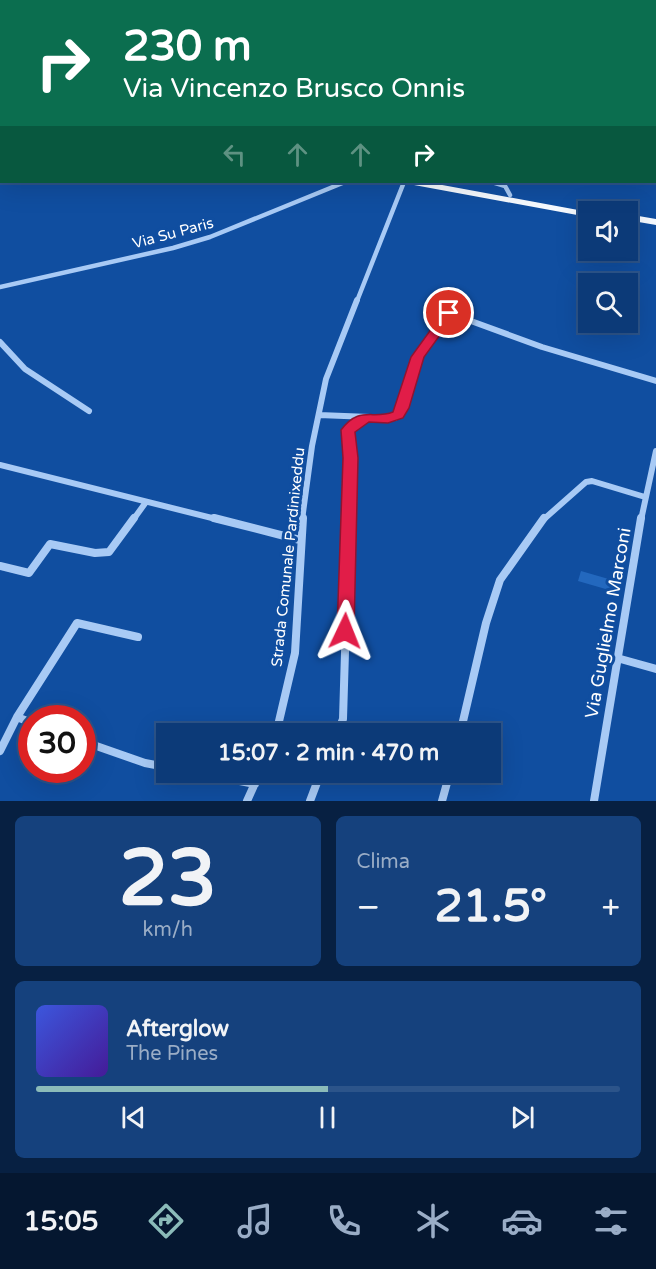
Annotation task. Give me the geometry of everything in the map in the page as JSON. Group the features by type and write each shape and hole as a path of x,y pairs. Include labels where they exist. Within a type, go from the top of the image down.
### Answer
{"main road":[{"path":"419,183 578,212"},
{"path":"439,183 578,208"},
{"path":"638,221 654,224"}],"street":[{"name":"Via Su Paris","path":"0,287 210,237 343,183"},
{"name":"Strada Comunale Pardinixeddu","path":"279,723 295,652 300,540 310,456 326,379 404,183"},
{"path":"495,183 505,186 510,195"},
{"path":"319,415 388,419 398,415 417,357 449,313 542,347 656,381"},
{"path":"0,342 25,369 89,411"},
{"path":"341,723 351,458 348,430 366,417"},
{"name":"Via Guglielmo Marconi","path":"594,801 645,496 656,451"},
{"path":"0,465 300,540"},
{"path":"463,723 486,623 500,580 546,515 586,482 592,481 645,496"},
{"path":"0,566 29,573 50,544 95,554 109,552 146,502"},
{"path":"0,751 17,717 76,623 138,637"},
{"path":"617,658 656,669"},
{"path":"96,746 156,765"},
{"path":"248,801 255,784 250,783"},
{"path":"310,801 317,783"},
{"path":"442,801 447,783"}],"shaded area":[{"path":"581,571 612,580 609,590 578,581"}],"route":[{"path":"345,631 351,458 348,430 366,417 388,419 398,415 417,357 449,313"}]}
